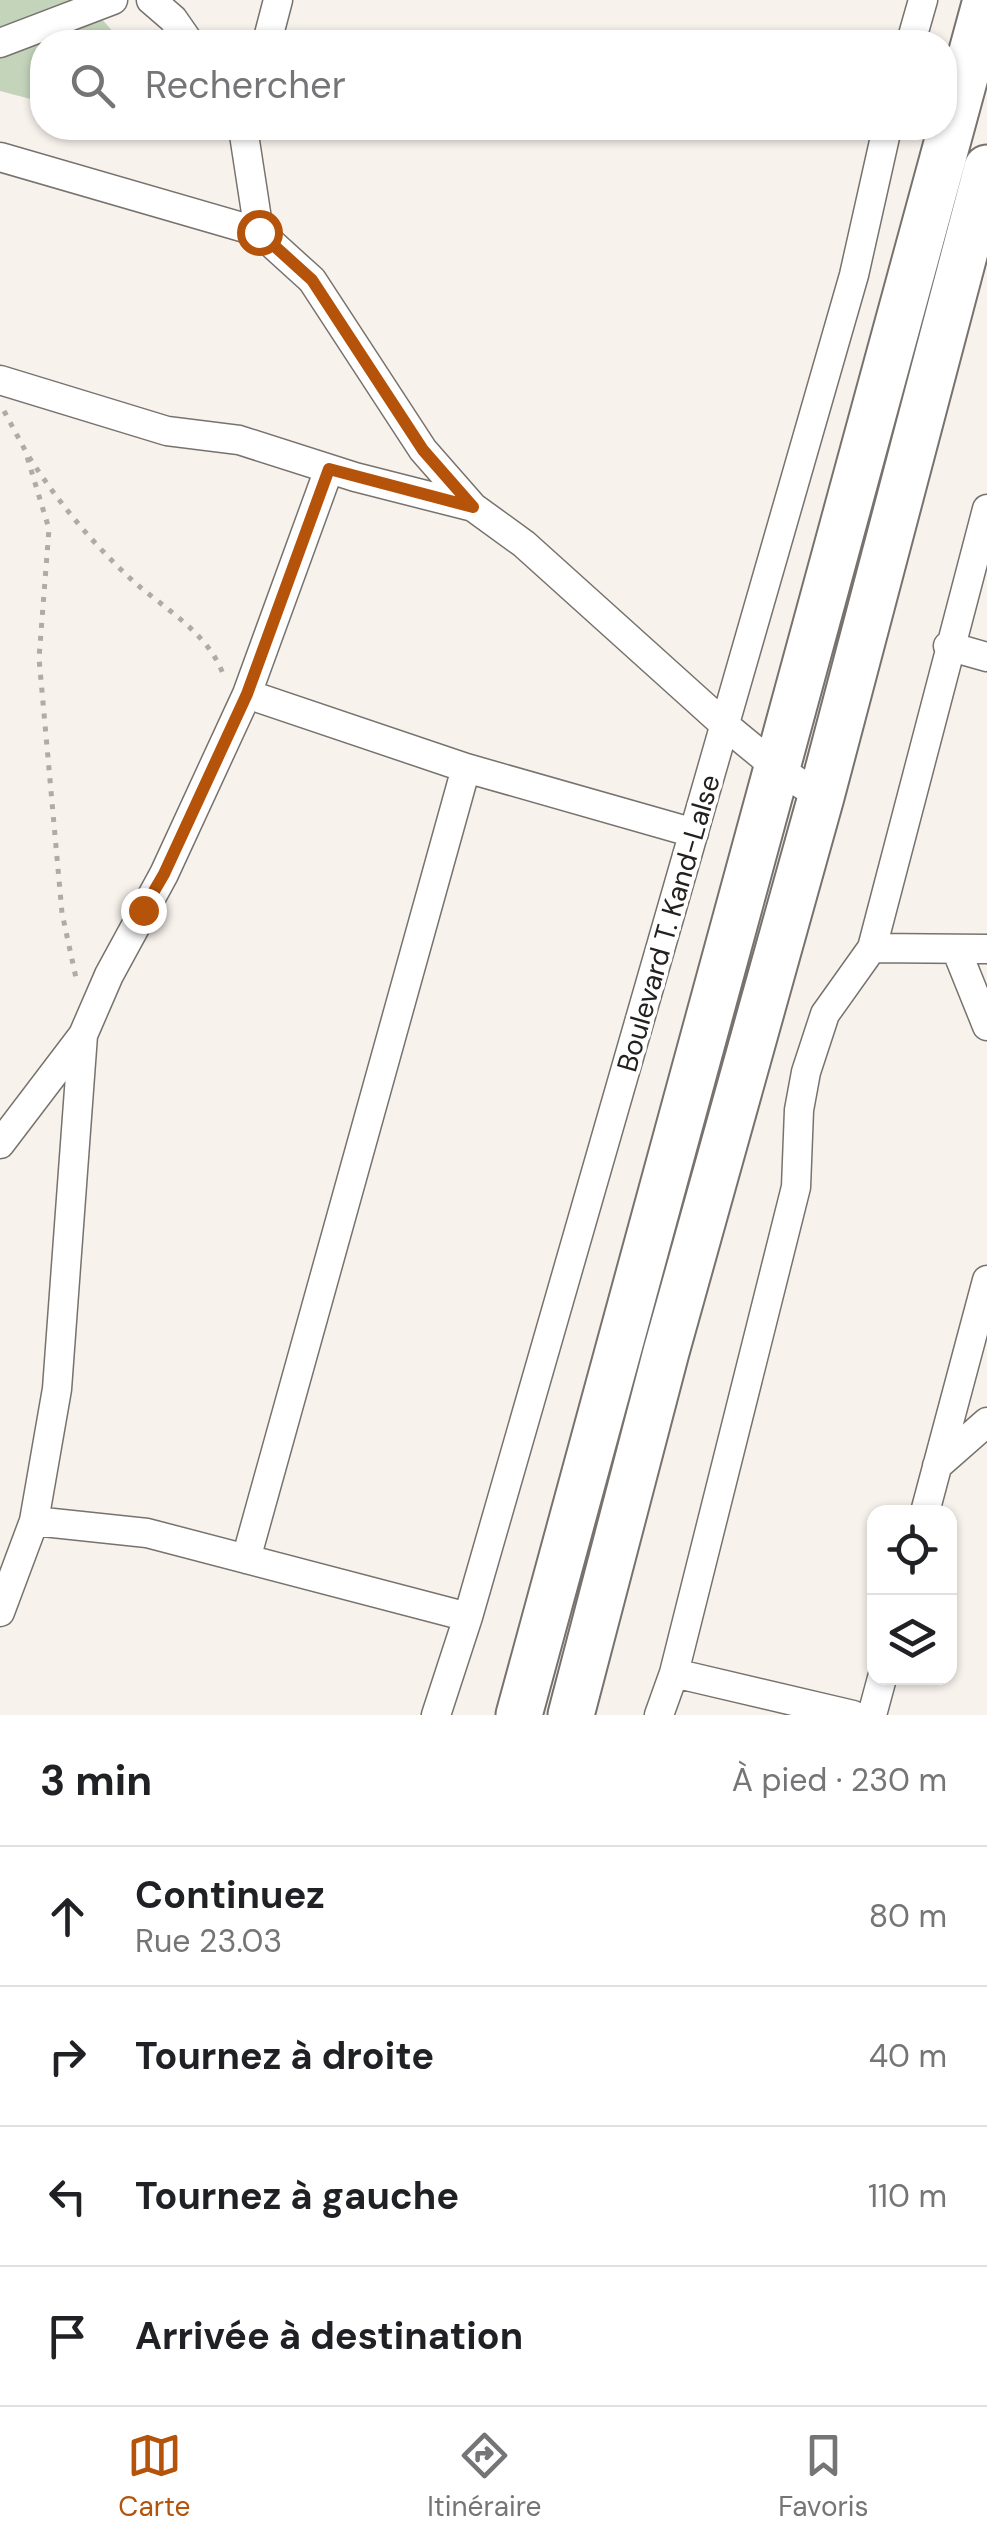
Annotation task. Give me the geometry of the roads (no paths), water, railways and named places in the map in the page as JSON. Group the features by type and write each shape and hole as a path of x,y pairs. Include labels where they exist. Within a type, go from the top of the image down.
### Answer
{"main road":[{"path":"957,107 986,0"},
{"path":"520,1715 948,140"},
{"path":"571,1715 666,1352 821,797 987,168"}],"street":[{"path":"12,39 50,8 54,0"},
{"path":"35,30 113,0"},
{"path":"151,0 180,30"},
{"path":"270,30 278,0"},
{"path":"914,30 923,0"},
{"path":"244,140 259,232"},
{"name":"Boulevard T. Kand-Lalse","path":"436,1715 468,1617 726,726 854,275 885,140"},
{"path":"0,158 259,232 312,280 423,450 473,507 524,544 726,726 777,768 821,797"},
{"path":"0,380 167,431 238,440 473,507"},
{"path":"0,1144 83,1035 109,975 164,874 247,694 329,469"},
{"path":"659,1715 674,1673 796,1187 799,1110 806,1072 825,1014 872,948 948,646 987,509"},
{"path":"948,646 987,657"},
{"path":"247,694 466,768 694,833"},
{"path":"246,1559 466,768"},
{"path":"872,948 987,949"},
{"path":"956,949 987,1026"},
{"path":"0,1612 34,1520 56,1389 83,1035"},
{"path":"927,1505 987,1280"},
{"path":"937,1466 987,1422"},
{"path":"34,1520 147,1534 468,1617"},
{"path":"674,1673 853,1715"},
{"path":"872,1715 880,1685"}]}
